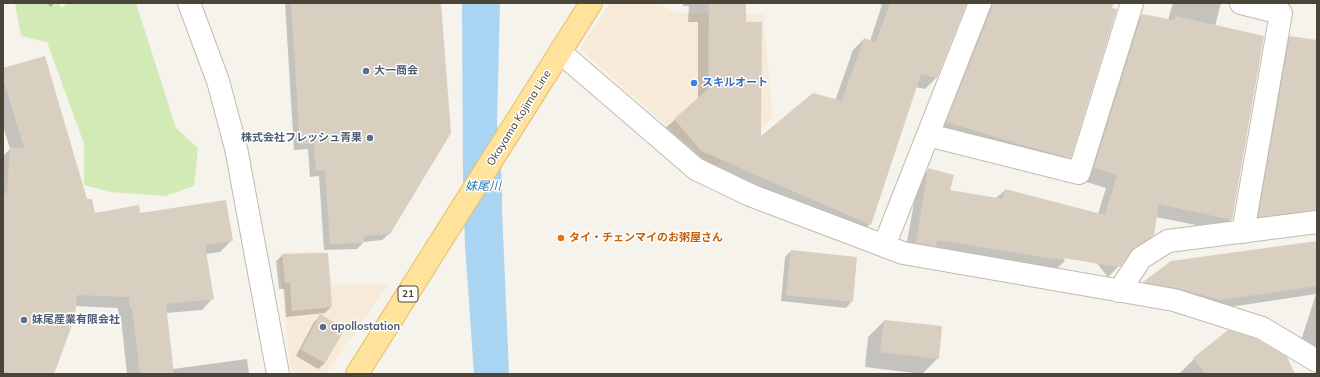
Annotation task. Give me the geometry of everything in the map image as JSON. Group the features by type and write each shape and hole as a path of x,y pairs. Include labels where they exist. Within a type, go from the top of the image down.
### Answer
{"main road":[{"name":"Okayama Kojima Line","path":"356,374 459,214 505,138 591,3"}],"street":[{"path":"189,3 218,81 236,148 278,374"},
{"path":"884,246 980,3"},
{"path":"928,135 1079,173 1132,3"},
{"path":"1241,3 1281,13 1243,232"},
{"path":"560,52 696,169 750,195 903,253 1174,300 1262,328 1317,361"},
{"path":"1118,290 1141,258 1168,241 1317,222"}],"shaded area":[{"name":"スキルオート","path":"610,3 657,3 677,13 763,14 773,118 714,168 580,49"},
{"name":"apollostation","path":"324,251 333,285 388,284 326,374 298,374 291,369 278,253"}],"green space":[{"path":"15,3 58,3 62,8 67,3 136,3 176,128 198,148 194,186 165,196 111,192 84,185 84,144 47,42 21,36"}],"water":[{"name":"妹尾川","path":"462,3 500,3 497,123 502,182 509,374 474,374 465,244"}],"building":[{"path":"291,3 441,3 451,133 390,234 364,236 364,243 330,244 325,170 316,171 314,143 300,144"},
{"path":"709,3 746,3 746,22 762,22 761,136 813,93 842,101 864,38 876,42 890,3 967,3 937,78 921,74 871,225 701,151 674,119 708,89"},
{"path":"992,3 1114,3 1112,8 1117,9 1071,158 946,122 992,8"},
{"path":"1142,14 1174,20 1176,16 1264,36 1232,220 1159,204 1154,235 1134,248 1120,267 1062,258 1062,260 937,240 936,246 916,243 928,168 954,175 950,190 1003,199 1005,189 1105,215 1117,175 1094,168"},
{"path":"1290,36 1317,40 1317,210 1258,217"},
{"path":"45,56 87,199 92,199 95,213 139,205 140,213 226,200 233,241 205,245 214,299 166,304 174,374 140,374 132,307 130,308 129,297 77,295 75,317 54,374 3,374 3,193 7,193 10,147 24,148 3,79 3,68"},
{"path":"1317,241 1317,286 1221,300 1176,288 1143,282 1171,261"},
{"path":"791,250 857,257 853,302 786,295"},
{"path":"328,253 332,307 292,311 290,283 285,283 282,254"},
{"path":"320,314 345,329 325,363 301,350"},
{"path":"884,320 942,326 939,359 880,352"},
{"path":"1228,330 1257,339 1287,357 1295,374 1206,374 1193,358"}],"place":[{"name":"大一商会","path":"366,71"},
{"name":"スキルオート","path":"694,83"},
{"name":"株式会社フレッシュ青果","path":"370,138"},
{"name":"タイ・チェンマイのお粥屋さん","path":"561,238"},
{"name":"妹尾産業有限会社","path":"24,320"},
{"name":"apollostation","path":"323,327"}]}
